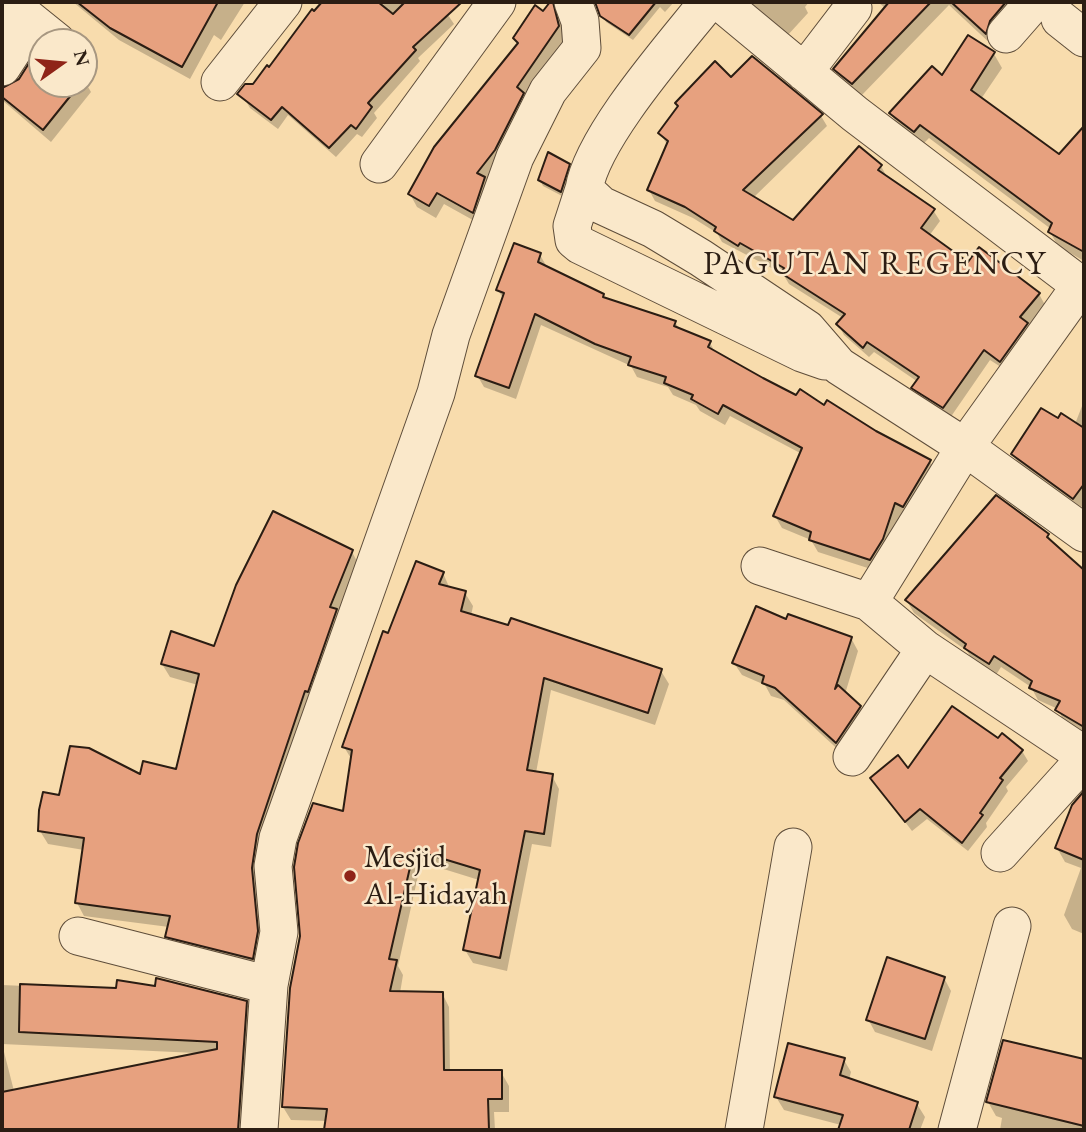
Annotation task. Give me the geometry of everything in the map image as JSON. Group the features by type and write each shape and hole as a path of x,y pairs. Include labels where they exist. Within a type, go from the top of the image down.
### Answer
{"street":[{"path":"220,82 283,2"},
{"path":"379,164 497,2"},
{"path":"259,1130 269,985 279,932 274,866 278,838 436,393 451,335 515,157 548,91 582,48 580,21 573,2"},
{"path":"708,2 634,94 592,165 572,226 574,240 802,353 839,366 965,447 1084,533"},
{"path":"720,2 804,72 1083,287 965,447 869,602"},
{"path":"11,3 40,28"},
{"path":"2,67 17,44 11,3"},
{"path":"804,72 853,8"},
{"path":"1006,34 1060,19"},
{"path":"584,189 601,205 653,229 807,329 839,366"},
{"path":"680,293 701,258"},
{"path":"760,566 869,602 925,649 1084,757 1000,853"},
{"path":"852,757 925,649"},
{"path":"744,1130 793,847"},
{"path":"957,1130 1012,926"},
{"path":"78,936 269,985"}],"building":[{"path":"77,2 218,2 182,67 110,28"},
{"path":"322,2 378,2 393,14 405,2 462,2 413,47 416,50 368,103 372,107 356,129 351,125 329,148 282,107 271,120 237,94 245,84 253,84 267,65 269,67 312,9 314,11"},
{"path":"553,2 559,26 517,87 524,93 495,150 477,173 485,177 473,213 437,193 429,206 408,194 434,147 518,43 513,38 535,5 543,11"},
{"path":"595,2 656,2 629,35 600,16"},
{"path":"889,2 931,2 852,84 833,69"},
{"path":"951,2 1006,2 990,21 986,34"},
{"path":"968,35 995,52 971,90 1059,154 1084,126 1084,252 1048,232 1052,223 920,125 914,132 889,113 932,66 942,75"},
{"path":"752,56 823,114 743,190 793,220 859,146 882,165 878,170 935,209 921,228 968,262 979,247 1040,293 1020,317 1028,323 1000,362 984,350 943,408 911,388 919,377 867,342 863,348 836,324 845,314 781,273 784,268 740,243 738,246 714,231 716,227 685,207 647,190 668,141 658,133 678,106 675,103 715,61 731,77"},
{"path":"28,65 28,98 69,98 43,130 2,97 2,88 19,79"},
{"path":"548,152 570,164 561,192 538,180"},
{"path":"514,243 541,253 538,262 604,294 603,297 676,321 674,326 711,341 708,347 763,378 796,395 800,389 824,405 827,400 876,431 931,460 903,507 895,503 883,539 870,560 809,540 811,532 773,516 802,448 723,405 718,414 691,399 693,395 664,383 666,377 628,365 631,357 595,344 535,314 509,388 475,376 504,293 496,290"},
{"path":"1041,408 1058,418 1061,413 1084,428 1084,484 1073,499 1011,454"},
{"path":"996,495 1049,534 1047,537 1084,570 1084,727 1055,710 1060,701 1029,688 1032,681 994,656 989,664 964,648 966,644 905,600"},
{"path":"273,511 353,550 330,607 337,609 308,692 305,691 257,834 252,868 258,931 253,959 165,937 170,916 75,903 84,838 38,831 43,792 59,795 70,746 89,748 140,774 143,761 176,769 199,674 161,664 171,631 214,646 236,585"},
{"path":"416,561 444,572 439,584 466,591 461,611 508,625 511,618 662,669 648,713 544,678 527,770 553,774 544,834 525,831 500,958 463,950 480,870 414,850 389,959 397,960 390,991 443,992 444,1070 502,1070 502,1099 488,1099 489,1130 324,1130 327,1109 282,1107 290,988 300,936 294,867 298,843 313,803 343,811 352,750 342,747 383,631 388,633"},
{"path":"756,606 786,619 788,614 852,637 835,689 838,685 861,706 836,743 775,688 762,683 764,676 732,663"},
{"path":"952,706 998,738 1002,733 1023,750 1000,778 1003,780 980,813 983,815 962,843 920,809 905,822 870,778 898,755 908,768"},
{"path":"1084,791 1084,860 1055,848 1072,805"},
{"path":"887,957 945,977 925,1039 866,1020"},
{"path":"156,978 247,1001 238,1130 2,1130 2,1092 217,1049 217,1042 19,1032 20,984 116,988 117,980 155,986"},
{"path":"1003,1040 1084,1059 1084,1126 986,1102"},
{"path":"788,1043 845,1058 840,1075 918,1102 909,1130 838,1130 843,1115 774,1097"}],"place":[{"name":"Mesjid Al-Hidayah","path":"350,876"}],"district":[{"name":"PAGUTAN REGENCY","path":"875,265"}]}
